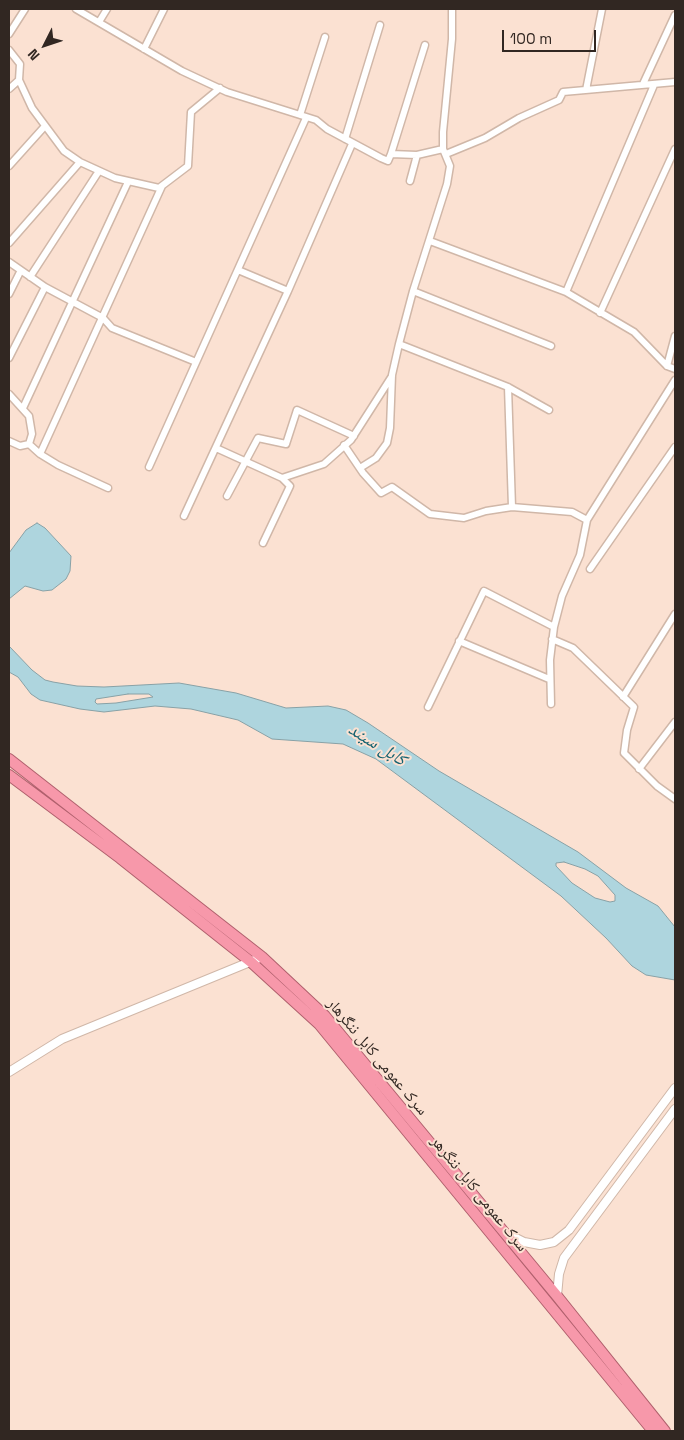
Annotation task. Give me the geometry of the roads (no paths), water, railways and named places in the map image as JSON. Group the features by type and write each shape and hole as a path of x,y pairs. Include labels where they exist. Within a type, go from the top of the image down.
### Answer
{"highway":[{"name":"سرک عمومی کابل ننگرهار","path":"9,759 262,957 325,1016 557,1296 665,1431"},
{"path":"9,775 120,858 251,962"},
{"name":"سرک عمومی کابل ننگرهر","path":"251,962 319,1024 653,1431"}],"street":[{"path":"9,34 25,9"},
{"path":"76,9 182,71 220,88 316,120 352,144 388,161 426,45"},
{"path":"99,22 107,9"},
{"path":"144,49 164,9"},
{"path":"360,468 376,458 387,443 390,428 392,375 399,344 413,291 447,184 450,166 444,152 452,39 452,9"},
{"path":"586,90 602,9"},
{"path":"643,84 675,15"},
{"path":"345,139 380,25"},
{"path":"149,467 238,270 303,116 325,37"},
{"path":"9,50 20,64 19,80 45,126 64,151 80,162 128,182 159,188 188,166 190,112 220,88"},
{"path":"9,89 19,80"},
{"path":"391,154 416,156 444,152 485,138 519,118 559,100 563,92 629,88 643,84 654,85 675,82"},
{"path":"566,292 654,85"},
{"path":"9,166 45,126"},
{"path":"184,516 288,291 352,144"},
{"path":"600,313 675,149"},
{"path":"410,181 416,156"},
{"path":"9,243 80,162"},
{"path":"30,277 100,171"},
{"path":"23,408 128,182"},
{"path":"40,454 162,186"},
{"path":"430,241 566,292 634,332 667,366 675,369"},
{"path":"9,262 20,272 45,287 103,318 112,328 196,362"},
{"path":"238,270 288,291"},
{"path":"9,294 20,272"},
{"path":"9,358 45,287"},
{"path":"413,291 551,346"},
{"path":"667,366 675,336"},
{"path":"399,344 508,387 550,410"},
{"path":"282,478 324,464 354,436 392,375"},
{"path":"551,704 549,679 554,627 562,596 580,555 587,520 675,380"},
{"path":"508,387 512,507"},
{"path":"9,394 29,416 31,422 29,444"},
{"path":"227,496 258,438 286,444 297,410 354,436"},
{"path":"9,441 20,446 29,444"},
{"path":"29,444 40,454 108,488"},
{"path":"344,445 381,493 392,487 430,514 464,518 486,511 512,507 572,512 587,520"},
{"path":"590,569 675,447"},
{"path":"216,448 282,478 290,486 290,490 263,544"},
{"path":"428,707 484,591 554,627"},
{"path":"623,697 675,614"},
{"path":"552,639 573,648 634,707 627,730 624,753 639,769 675,797"},
{"path":"459,641 549,679"},
{"path":"639,769 675,722"},
{"path":"9,1072 62,1039 262,957"},
{"path":"504,1232 524,1242 540,1246 554,1242 569,1230 675,1088"},
{"path":"557,1296 558,1274 564,1258 675,1109"}],"water":[{"path":"37,523 45,528 71,556 70,571 66,579 52,590 43,591 25,586 9,599 9,553 26,530"},
{"name":"کابل سيند","path":"9,646 32,670 45,680 53,682 77,686 104,687 179,683 236,693 286,708 328,706 346,710 439,771 578,852 626,888 658,906 675,927 675,980 646,975 632,966 606,938 561,896 376,759 343,744 272,739 238,720 191,709 155,706 104,712 40,700 31,694 18,677 9,672","holes":["128,694 149,694 153,697 116,703 97,704 95,702 96,699","564,862 585,869 598,876 615,895 615,901 610,902 595,898 572,883 556,866 556,863"]}]}
